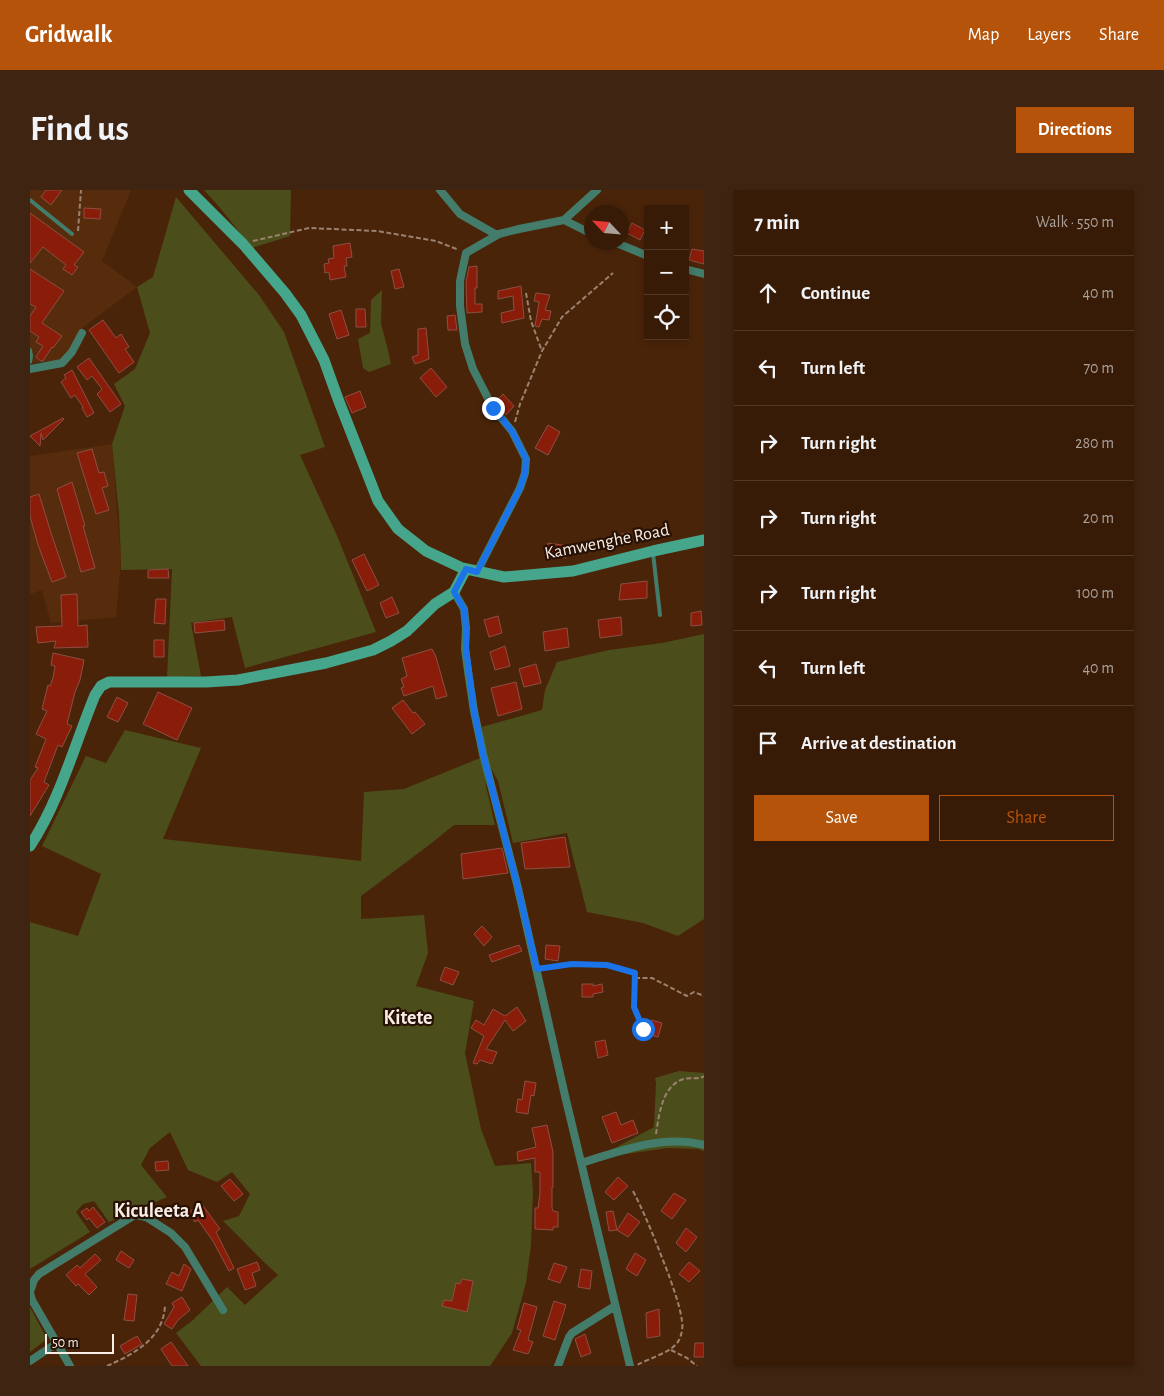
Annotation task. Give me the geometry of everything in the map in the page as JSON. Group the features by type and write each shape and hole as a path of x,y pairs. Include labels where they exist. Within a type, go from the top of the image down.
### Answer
{"main road":[{"name":"Kamwenghe Road","path":"188,190 243,244 285,293 301,315 324,360 378,501 398,529 426,551 467,569 504,577 573,571 704,540"},
{"path":"30,846 43,825 62,782 94,695 103,684 109,682 206,682 238,680 317,664 373,650 407,631 435,604 454,592 467,569"}],"street":[{"path":"440,190 460,214 495,234 499,234"},
{"path":"467,569 520,488 525,473 526,459 512,431 493,408 473,369 465,344 460,290 466,253 499,234 519,228 564,220 597,190"},
{"path":"564,220 584,230"},
{"path":"629,248 644,254"},
{"path":"689,270 704,274"},
{"path":"30,368 62,363 72,352 82,333"},
{"path":"454,592 464,609 466,656 476,720 517,884 566,1100 630,1366"},
{"path":"581,1163 615,1152 654,1143 674,1141 704,1145"},
{"path":"70,1366 32,1300 30,1293 34,1280 39,1274 136,1214 146,1216 170,1233 185,1247 194,1259 223,1310"},
{"path":"558,1366 572,1333 615,1306"},
{"path":"30,1361 57,1343"}],"lane":[{"path":"30,200 72,234"},
{"path":"30,350 30,362"},
{"path":"653,551 654,575 660,615"}],"path":[{"path":"72,234 78,230 80,190"},
{"path":"243,244 308,228 377,231 436,241 466,253"},
{"path":"512,431 520,404 542,351 562,317 613,273"},
{"path":"526,293 531,321 542,351"},
{"path":"537,969 572,964 607,965 635,973 634,1007 643,1029"},
{"path":"635,978 652,978 687,996 694,992 704,996"},
{"path":"654,1143 660,1110 669,1090 685,1079 704,1076"},
{"path":"633,1191 652,1231 682,1320 682,1331 679,1341 670,1350 635,1366"},
{"path":"108,1366 124,1358 153,1337 164,1318 165,1305"},
{"path":"670,1350 687,1358 697,1366"}],"shaded area":[{"path":"30,190 131,190 102,261 137,287 82,328 70,350 60,360 30,363"},
{"path":"112,444 121,560 116,617 51,623 42,590 30,594 30,456"}],"green space":[{"path":"204,190 291,190 290,236 252,248"},
{"path":"176,197 259,295 284,332 325,447 300,455 338,538 376,632 245,668 232,617 191,623 201,676 167,678 172,569 121,570 119,514 112,444 125,406 114,384 135,369 150,333 137,287 153,277"},
{"path":"382,290 381,324 391,364 369,372 363,368 358,339 370,333 371,300"},
{"path":"704,634 704,919 678,936 643,923 587,912 567,833 513,843 498,781 485,757 486,786 495,825 454,825 361,896 361,919 424,915 428,953 416,986 474,1001 465,1053 481,1129 495,1166 531,1163 533,1192 531,1245 526,1283 512,1333 490,1366 201,1366 176,1333 193,1320 227,1287 245,1305 278,1275 223,1221 239,1216 250,1194 232,1172 217,1182 188,1170 170,1132 150,1148 141,1165 167,1197 109,1222 94,1201 83,1204 76,1212 90,1232 30,1269 30,922 78,936 101,874 42,846 86,756 106,763 125,730 201,748 163,839 361,861 364,792 404,789 485,756 482,727 542,710 545,690 557,662 609,650 662,643"},
{"path":"679,1071 704,1073 704,1151 668,1148 605,1157 581,1168 585,1164 654,1127 655,1078"},
{"path":"30,1307 47,1339 30,1352"}],"building":[{"path":"46,190 62,190 51,205 41,197"},
{"path":"84,208 101,209 100,219 84,218"},
{"path":"30,213 84,252 74,265 78,267 72,275 63,269 66,265 43,247 30,263"},
{"path":"632,223 644,229 640,240 629,234"},
{"path":"350,243 352,257 346,258 347,266 344,266 346,277 330,280 329,272 325,273 324,264 329,263 328,259 334,258 333,246"},
{"path":"692,249 704,251 704,264 689,260"},
{"path":"477,266 475,304 482,304 482,312 467,313 466,282 469,267"},
{"path":"30,269 64,291 42,323 62,336 43,361 36,357 43,346 36,342 39,337 30,331 30,316 36,307 30,304"},
{"path":"399,269 404,287 395,289 391,271"},
{"path":"521,286 524,318 502,323 501,313 514,310 513,296 498,299 498,291"},
{"path":"536,293 550,295 545,310 551,311 549,320 542,319 539,327 535,326 539,302 534,301"},
{"path":"356,309 365,309 366,327 356,327"},
{"path":"341,310 349,335 337,339 329,314"},
{"path":"455,315 457,330 448,330 447,316"},
{"path":"103,320 116,338 121,334 129,347 125,349 134,362 119,373 89,330"},
{"path":"426,328 429,359 415,364 412,357 418,355 418,329"},
{"path":"89,358 121,404 110,412 97,394 102,389 92,376 87,380 77,367"},
{"path":"431,368 447,387 436,397 420,378"},
{"path":"72,370 94,413 87,417 75,395 71,398 61,382 66,378 64,375"},
{"path":"360,391 366,407 352,413 345,397"},
{"path":"503,394 514,406 506,415 496,401"},
{"path":"63,418 43,440 41,433 40,446 30,436"},
{"path":"548,425 560,432 548,455 535,448"},
{"path":"92,449 99,473 104,472 108,486 102,488 109,510 96,514 77,453"},
{"path":"72,482 95,568 81,572 57,489"},
{"path":"39,494 66,577 52,582 38,545 30,516 30,497"},
{"path":"629,532 631,543 616,546 615,536"},
{"path":"548,543 569,546 566,558 545,556"},
{"path":"364,554 379,585 367,591 352,560"},
{"path":"168,569 169,578 148,578 148,570"},
{"path":"647,581 647,598 619,600 621,584"},
{"path":"77,594 78,626 87,625 88,647 54,648 56,641 38,643 36,627 62,626 61,595"},
{"path":"392,597 399,613 386,618 380,603"},
{"path":"156,599 166,599 165,624 154,623"},
{"path":"701,611 702,625 691,626 691,613"},
{"path":"498,616 502,633 489,637 484,620"},
{"path":"621,617 622,635 600,638 598,620"},
{"path":"224,620 225,630 195,633 194,623"},
{"path":"567,628 569,647 545,651 543,632"},
{"path":"154,640 164,640 164,657 154,657"},
{"path":"505,646 510,666 495,670 490,652"},
{"path":"432,649 447,696 436,699 433,686 404,696 401,688 404,687 401,679 407,676 402,658"},
{"path":"53,653 84,660 67,724 72,726 62,747 58,745 44,782 49,785 30,816 30,780 38,768 35,767 46,739 36,734 47,711 42,709 48,685 50,686 53,678 55,666 51,665"},
{"path":"536,664 541,683 524,687 519,669"},
{"path":"516,682 522,709 498,716 491,688"},
{"path":"158,692 192,708 177,740 143,724"},
{"path":"117,697 128,703 118,722 107,717"},
{"path":"403,700 425,724 412,734 392,708"},
{"path":"565,837 570,867 525,869 521,843"},
{"path":"502,848 508,873 463,879 461,854"},
{"path":"482,926 492,937 484,946 474,934"},
{"path":"519,945 522,951 492,962 489,955"},
{"path":"546,945 560,946 558,961 545,959"},
{"path":"445,967 459,972 453,985 440,980"},
{"path":"582,984 593,984 593,986 602,984 603,992 593,994 593,997 582,997"},
{"path":"517,1007 526,1021 513,1031 505,1020 486,1049 497,1052 492,1064 480,1060 477,1064 473,1063 484,1036 471,1028 476,1020 484,1025 493,1009 505,1016"},
{"path":"651,1020 662,1023 658,1037 647,1034"},
{"path":"605,1040 608,1055 598,1058 595,1042"},
{"path":"525,1081 536,1083 534,1096 531,1095 528,1114 516,1112 518,1099 522,1100"},
{"path":"616,1112 621,1125 633,1120 638,1133 612,1143 602,1117"},
{"path":"547,1125 553,1152 552,1208 553,1211 558,1212 558,1227 553,1227 553,1230 535,1229 535,1208 538,1208 540,1193 540,1172 535,1172 535,1158 518,1161 517,1152 536,1147 532,1128"},
{"path":"168,1161 169,1170 156,1171 155,1162"},
{"path":"618,1177 628,1186 614,1200 605,1192"},
{"path":"230,1179 243,1194 234,1201 221,1186"},
{"path":"674,1193 686,1200 672,1219 661,1211"},
{"path":"201,1203 220,1229 216,1232 234,1268 229,1271 213,1241 198,1220 195,1222 188,1213"},
{"path":"93,1207 105,1222 97,1228 81,1212 87,1208 89,1211"},
{"path":"613,1211 617,1230 609,1231 606,1212"},
{"path":"628,1213 640,1222 628,1237 617,1230"},
{"path":"686,1228 697,1237 686,1252 676,1243"},
{"path":"121,1251 134,1260 129,1268 116,1260"},
{"path":"635,1253 646,1260 637,1276 626,1269"},
{"path":"95,1254 101,1260 85,1274 97,1287 89,1295 78,1284 76,1286 66,1275 77,1265 80,1268"},
{"path":"257,1262 260,1270 252,1273 256,1286 245,1290 237,1269"},
{"path":"689,1262 700,1271 689,1282 679,1274"},
{"path":"554,1263 567,1267 560,1283 548,1279"},
{"path":"184,1264 191,1269 182,1291 166,1284 172,1272 179,1276"},
{"path":"581,1269 592,1271 590,1289 578,1287"},
{"path":"462,1279 473,1281 467,1312 442,1306 444,1300 452,1301 456,1283 460,1284"},
{"path":"128,1294 137,1295 134,1321 124,1320"},
{"path":"182,1297 190,1310 178,1320 172,1329 164,1324 174,1307 172,1303"},
{"path":"554,1301 566,1305 555,1340 543,1336"},
{"path":"524,1303 537,1307 528,1340 533,1342 528,1354 513,1350 521,1330 517,1329"},
{"path":"659,1309 660,1336 647,1338 646,1313"},
{"path":"585,1334 591,1353 581,1357 575,1339"},
{"path":"137,1336 142,1344 125,1354 120,1346"},
{"path":"171,1342 188,1366 172,1366 161,1349"},
{"path":"695,1343 704,1343 704,1357 694,1357"}],"district":[{"name":"Kitete","path":"408,1018"},
{"name":"Kiculeeta A","path":"159,1211"}],"route":[{"path":"493,408 512,431 526,459 525,473 520,488 477,572 466,569 454,592 464,609 468,671 483,754 537,969 572,964 607,965 635,973 634,1007 643,1029"}]}
